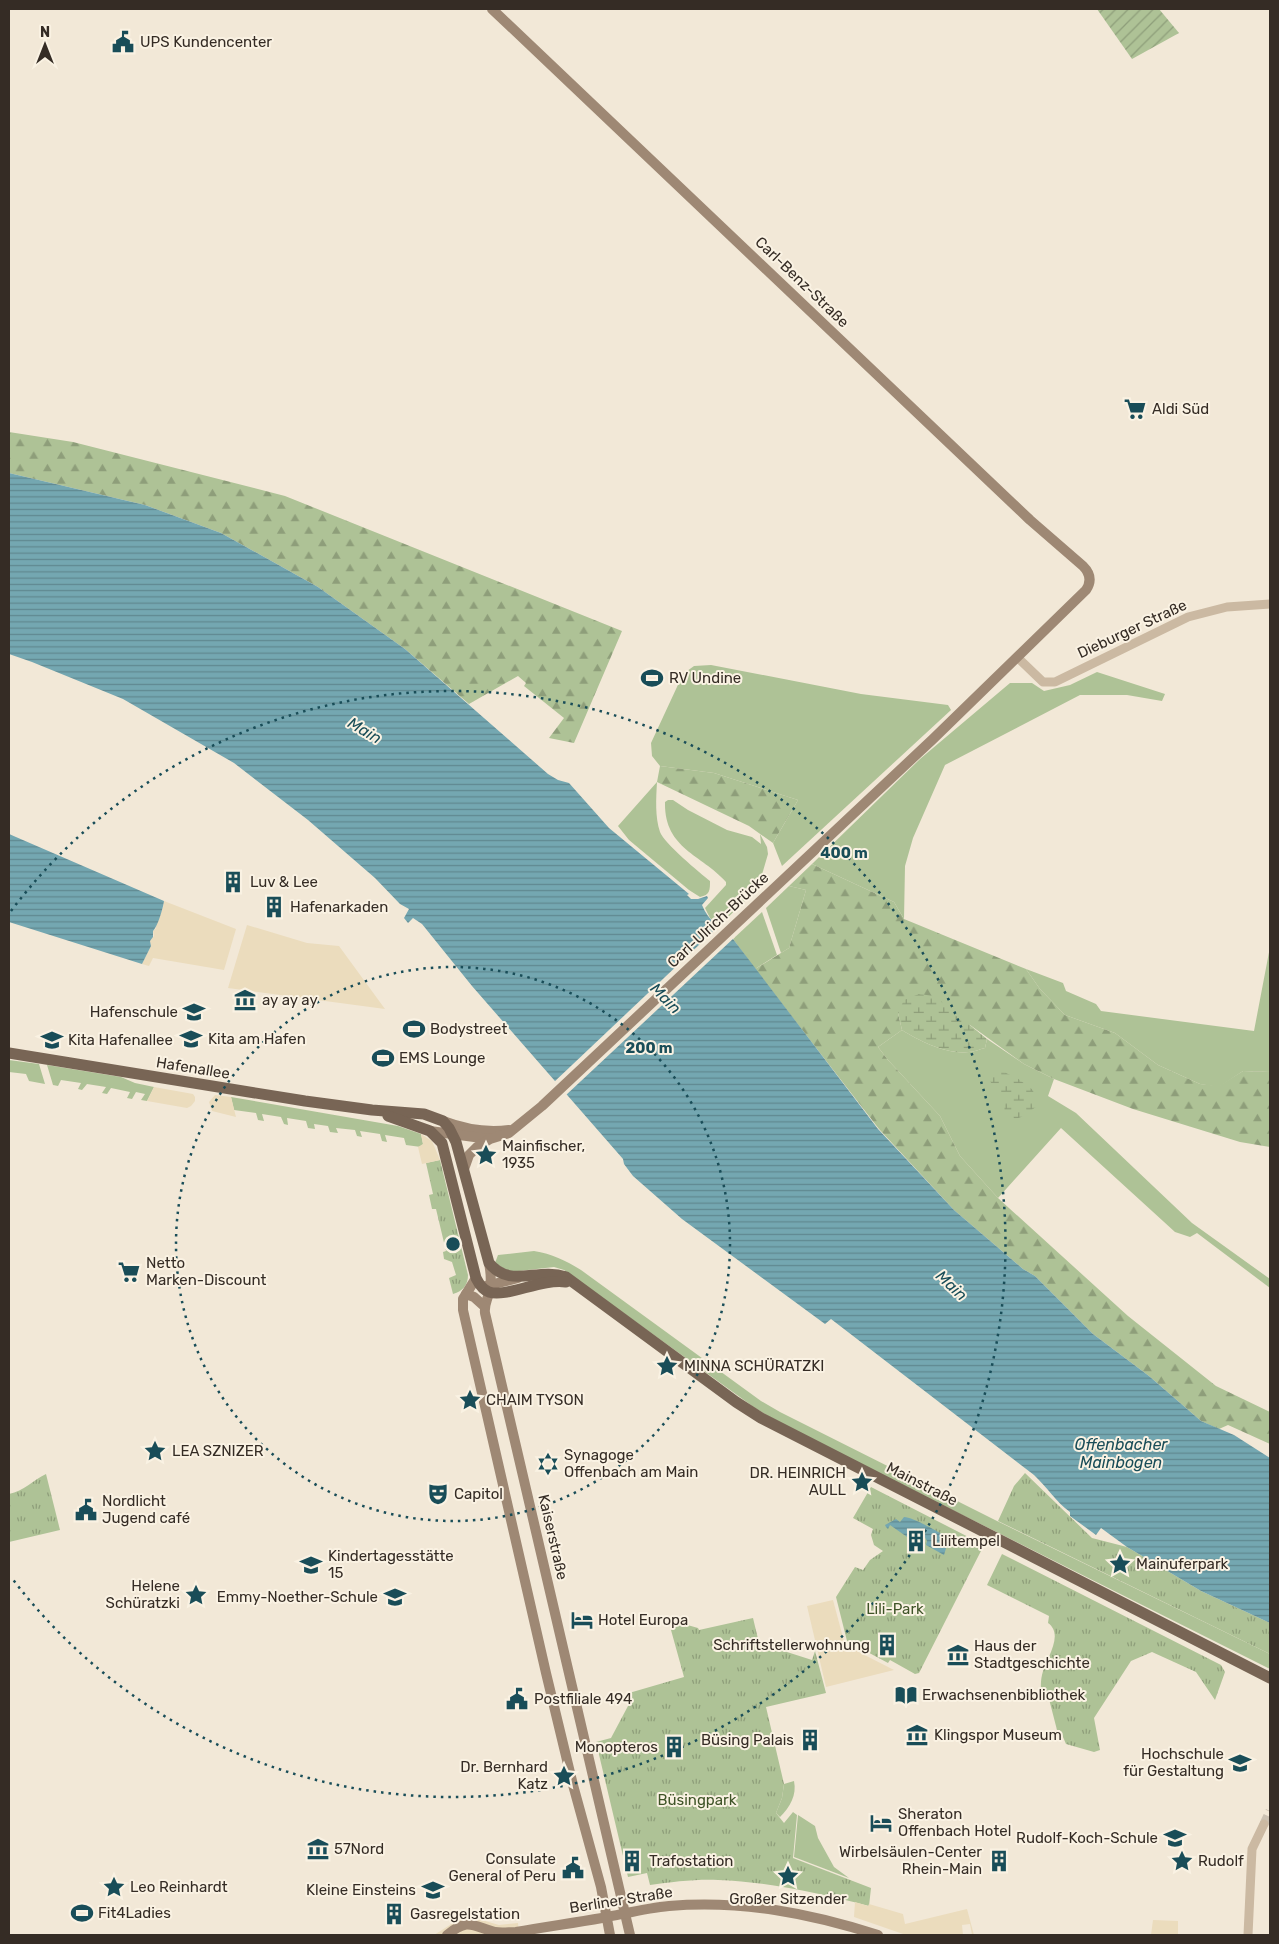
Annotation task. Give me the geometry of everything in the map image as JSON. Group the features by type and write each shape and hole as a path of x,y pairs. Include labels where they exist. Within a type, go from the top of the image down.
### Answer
{"main road":[{"name":"Carl-Benz-Straße","path":"492,9 1030,520 1083,566 1090,578"},
{"name":"Carl-Ulrich-Brücke","path":"515,1129 542,1106 933,740 1086,590 1090,578"},
{"name":"Hafenallee","path":"9,1053 372,1110 414,1113 443,1121 457,1131"},
{"name":"Hafenallee","path":"372,1110 430,1132 457,1131 490,1139"},
{"path":"457,1131 515,1129"},
{"path":"464,1169 472,1152 490,1139 502,1137 515,1129"},
{"path":"444,1148 457,1131"},
{"path":"457,1131 464,1169 489,1263 484,1286 484,1306"},
{"path":"430,1132 438,1138 444,1148 484,1286"},
{"name":"Mainstraße","path":"489,1263 494,1270 502,1275 520,1277"},
{"name":"Mainstraße","path":"484,1286 520,1277 551,1274 566,1277 736,1402 761,1418 1270,1678"},
{"name":"Mainstraße","path":"484,1286 500,1293 550,1282 563,1282 579,1287"},
{"path":"484,1286 466,1294 462,1302 463,1310 573,1785 601,1887 610,1935"},
{"path":"466,1294 478,1300 484,1306"},
{"name":"Kaiserstraße","path":"484,1306 630,1935"},
{"name":"Berliner Straße","path":"504,1935 625,1912 687,1905 757,1907 831,1922 878,1935"},
{"name":"Berliner Straße","path":"447,1935 460,1925 469,1923 494,1931 516,1932"}],"street":[{"name":"Dieburger Straße","path":"1018,658 1043,682 1055,682 1188,617 1227,607 1270,604"},
{"path":"1248,1935 1252,1849 1264,1824"}],"green space":[{"path":"1097,9 1159,9 1179,33 1132,59"},
{"path":"9,432 73,442 285,496 622,631 574,743 549,738 564,718 524,686 526,683 518,676 469,704 405,649 318,587 221,533 145,505 9,473"},
{"path":"711,665 861,694 948,705 951,710 782,866 773,843 798,800 714,773 660,766 652,756 651,743 683,674 694,666"},
{"path":"1097,672 1165,694 1162,701 1127,695 1080,695 945,765 913,838 905,866 904,919 894,902 812,864 920,759 1010,683 1032,683 1044,691 1070,685"},
{"path":"660,766 714,773 798,800 773,843 749,826 657,782"},
{"path":"657,782 656,801 660,832 675,850 710,881 709,892 706,895 700,897 689,890 629,840 618,826"},
{"path":"673,800 727,830 752,837 761,844 760,834 767,847 768,854 758,888 718,927 710,918 705,908 726,885 726,882 677,841 666,818 665,802"},
{"path":"812,864 894,902 904,919 1026,969 1040,989 1065,1015 1115,1033 1158,1065 1200,1084 1219,1086 1243,1071 1270,1072 1270,1147 1240,1142 1133,1109 1054,1079 1024,1064 970,1025 898,1013 902,1030 878,1047 940,1116 960,1156 998,1198 1128,1316 1216,1386 1270,1412 1270,1444 1228,1425 1219,1429 1201,1421 1149,1376 1093,1334 1035,1276 1023,1269 954,1210 879,1129 755,969 789,948 806,890 789,886"},
{"path":"789,886 806,890 789,948 781,953 766,908"},
{"path":"762,912 777,955 755,969 733,939"},
{"path":"1270,947 1270,1072 1243,1071 1219,1087 1200,1084 1158,1065 1115,1033 1065,1015 1040,989 1026,969 1063,983 1066,991 1096,1004 1101,1011 1254,1031"},
{"path":"919,994 934,996 987,1039 985,1048 971,1052 952,1051 925,1043 902,1030 898,1013 904,1000"},
{"path":"902,1030 934,1046 961,1052 973,1052 985,1048 987,1039 1024,1064 1054,1079 1048,1096 1076,1113 1192,1223 1270,1279 1270,1288 1197,1233 1190,1237 1175,1232 1061,1128 998,1198 960,1156 940,1116 878,1047"},
{"path":"9,1060 39,1064 45,1084 29,1081 26,1074 9,1072"},
{"path":"47,1065 121,1077 135,1083 154,1087 147,1101 141,1100 145,1094 136,1092 132,1099 127,1098 130,1092 111,1088 107,1094 102,1093 106,1087 87,1084 82,1090 78,1089 81,1083 61,1080 58,1086 53,1085"},
{"path":"995,1068 1017,1078 1033,1090 1036,1107 1011,1121 1005,1116 1004,1101 987,1077 989,1070"},
{"path":"231,1097 398,1126 421,1134 423,1144 421,1147 406,1145 404,1138 385,1135 387,1142 382,1141 380,1134 360,1131 362,1137 357,1136 355,1130 336,1128 338,1133 330,1132 328,1126 314,1124 315,1129 308,1128 306,1121 287,1118 288,1125 284,1124 281,1117 262,1114 264,1121 258,1120 256,1113 234,1110"},
{"path":"440,1160 468,1275 464,1287 453,1294 449,1278 456,1275 452,1262 444,1259 443,1252 446,1251 436,1209 432,1209 429,1195 433,1194 426,1163"},
{"path":"534,1251 558,1258 581,1270 761,1401 780,1412 995,1520 1270,1654 1270,1669 787,1427 755,1408 564,1270 554,1267 510,1272 495,1263 498,1255"},
{"name":"Mainuferpark","path":"1025,1473 1092,1538 1127,1547 1201,1591 1270,1623 1270,1654 998,1521 1014,1486"},
{"path":"46,1474 60,1530 9,1542 9,1494"},
{"name":"Lili-Park","path":"871,1487 984,1545 919,1673 915,1674 890,1660 888,1663 847,1641 836,1597 855,1567 863,1570 870,1560 883,1551 874,1545 871,1535 873,1529 853,1518"},
{"path":"1002,1554 1221,1665 1225,1672 1215,1700 1196,1672 1152,1652 1131,1661 1094,1718 1100,1750 1094,1752 1066,1744 1060,1730 1057,1730 1049,1699 1042,1700 1042,1675 1055,1634 1053,1628 1048,1623 1049,1616 987,1585"},
{"name":"Büsingpark","path":"753,1618 759,1643 812,1660 815,1651 826,1693 766,1707 784,1784 782,1798 776,1813 784,1823 793,1812 797,1815 793,1858 871,1888 869,1906 813,1893 756,1883 701,1880 650,1885 647,1873 628,1877 596,1742 611,1738 628,1706 629,1693 684,1677 671,1630 677,1622 698,1628 699,1630"},
{"path":"794,1781 795,1786 792,1800 780,1817 776,1813 782,1798 784,1784"},
{"path":"798,1815 815,1826 818,1838 834,1867 849,1878 794,1857"}],"shaded area":[{"path":"164,901 236,929 224,970 153,958 149,966 142,964 151,946 150,941 154,936 153,931 156,928 156,922 163,908"},
{"path":"247,925 307,943 339,946 385,1009 228,988"},
{"path":"154,1087 193,1094 195,1101 187,1108 147,1101"},
{"path":"215,1095 231,1097 236,1117 212,1111 209,1102"},
{"path":"421,1134 432,1141 440,1160 422,1164 418,1147 423,1144"},
{"path":"833,1600 845,1645 894,1670 826,1687 807,1606"},
{"path":"855,1902 903,1914 905,1924 967,1909 974,1935 972,1935 970,1924 962,1925 963,1935 906,1935 854,1917"},
{"path":"461,1918 475,1918 499,1925 518,1923 519,1935 434,1935"},
{"path":"1153,1920 1178,1921 1178,1935 1151,1935"}],"water":[{"path":"9,473 145,505 221,533 318,587 405,649 548,774 558,780 569,783 609,828 689,894 687,895 691,899 707,896 708,898 702,905 711,920 733,939 878,1129 954,1210 1023,1269 1035,1276 1093,1334 1149,1376 1201,1421 1234,1435 1270,1458 1270,1623 1201,1591 1127,1547 1101,1528 1096,1535 1070,1516 1070,1512 1060,1504 1034,1475 831,1319 825,1324 682,1219 633,1176 624,1164 623,1159 472,986 422,924 413,918 408,923 404,918 409,909 400,904 375,878 308,820 234,763 123,699 9,654"},
{"path":"9,834 164,901 153,931 153,937 150,941 151,946 142,964 9,922"},
{"path":"904,1517 945,1536 947,1545 944,1555 926,1545 927,1541 923,1534 914,1532 910,1539 890,1525 888,1529 885,1525 896,1519 900,1522"}],"pier":[{"path":"720,925 735,937 565,1096 553,1083"}],"tunnel":[{"path":"1264,1824 1270,1811"}],"place":[{"name":"UPS Kundencenter","path":"123,42"},
{"name":"Aldi Süd","path":"1135,409"},
{"name":"RV Undine","path":"652,678"},
{"name":"Luv & Lee","path":"233,882"},
{"name":"Hafenarkaden","path":"274,907"},
{"name":"ay ay ay","path":"245,1000"},
{"name":"Hafenschule","path":"194,1012"},
{"name":"Bodystreet","path":"414,1029"},
{"name":"Kita am Hafen","path":"191,1039"},
{"name":"Kita Hafenallee","path":"52,1040"},
{"name":"EMS Lounge","path":"383,1058"},
{"name":"Mainfischer, 1935","path":"486,1155"},
{"name":"Netto Marken-Discount","path":"129,1272"},
{"name":"MINNA SCHÜRATZKI","path":"667,1366"},
{"name":"CHAIM TYSON","path":"470,1400"},
{"name":"LEA SZNIZER","path":"155,1451"},
{"name":"Synagoge Offenbach am Main","path":"548,1464"},
{"name":"DR. HEINRICH AULL","path":"862,1482"},
{"name":"Capitol","path":"438,1494"},
{"name":"Nordlicht Jugend café","path":"86,1510"},
{"name":"Lilitempel","path":"916,1541"},
{"name":"Mainuferpark","path":"1120,1564"},
{"name":"Kindertagesstätte 15","path":"311,1565"},
{"name":"Helene Schüratzki","path":"196,1595"},
{"name":"Emmy-Noether-Schule","path":"395,1597"},
{"name":"Hotel Europa","path":"582,1620"},
{"name":"Schriftstellerwohnung","path":"887,1645"},
{"name":"Haus der Stadtgeschichte","path":"958,1655"},
{"name":"Erwachsenenbibliothek","path":"906,1695"},
{"name":"Postfiliale 494","path":"517,1699"},
{"name":"Klingspor Museum","path":"917,1735"},
{"name":"Büsing Palais","path":"810,1740"},
{"name":"Monopteros","path":"674,1747"},
{"name":"Hochschule für Gestaltung","path":"1240,1763"},
{"name":"Dr. Bernhard Katz","path":"564,1776"},
{"name":"Sheraton Offenbach Hotel","path":"881,1823"},
{"name":"Rudolf-Koch-Schule","path":"1175,1838"},
{"name":"57Nord","path":"318,1849"},
{"name":"Trafostation","path":"632,1861"},
{"name":"Wirbelsäulen-Center Rhein-Main","path":"999,1861"},
{"name":"Rudolf","path":"1182,1861"},
{"name":"Consulate General of Peru","path":"573,1868"},
{"name":"Großer Sitzender","path":"788,1876"},
{"name":"Leo Reinhardt","path":"114,1887"},
{"name":"Kleine Einsteins","path":"433,1890"},
{"name":"Fit4Ladies","path":"82,1913"},
{"name":"Gasregelstation","path":"394,1914"}],"water label":[{"name":"Main","path":"365,730"},
{"name":"Main","path":"666,998"},
{"name":"Main","path":"952,1285"},
{"name":"Offenbacher Mainbogen","path":"1121,1453"}]}
